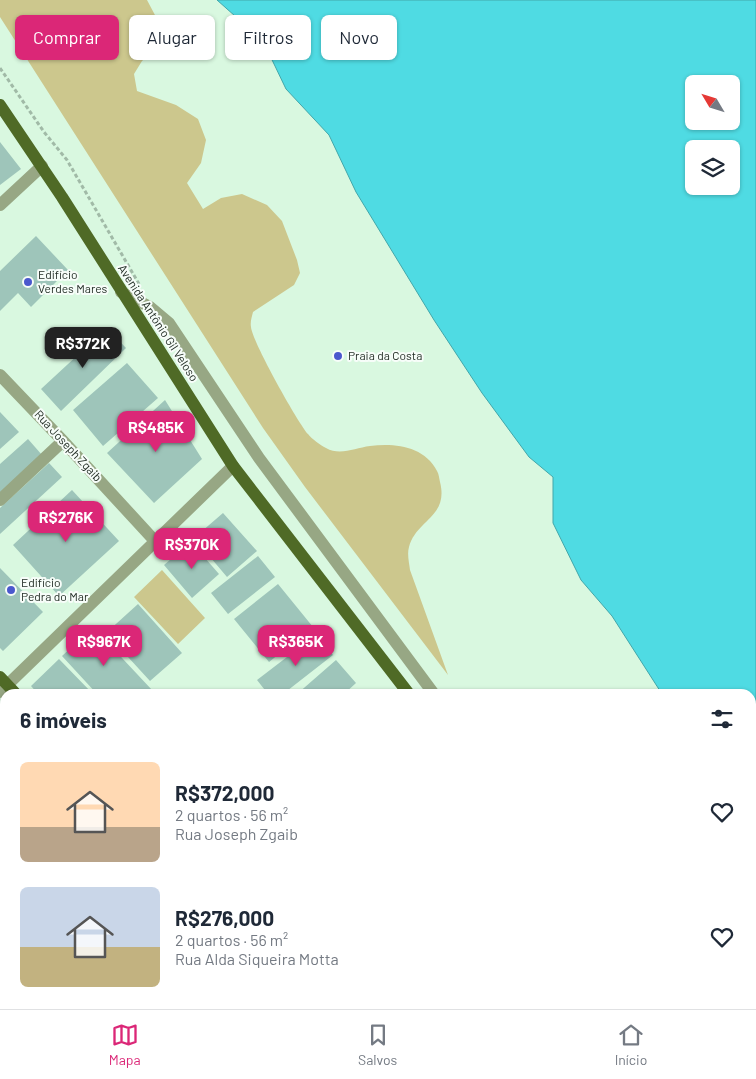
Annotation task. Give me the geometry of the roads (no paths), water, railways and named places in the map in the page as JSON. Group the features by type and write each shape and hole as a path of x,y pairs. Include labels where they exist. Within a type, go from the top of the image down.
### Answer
{"main road":[{"name":"Avenida Antônio Gil Veloso","path":"0,105 42,166 233,466 405,689"}],"street":[{"path":"0,205 42,166"},
{"path":"121,292 150,307 169,322 259,458 430,689"},
{"name":"Rua Joseph Zgaib","path":"0,375 154,540"},
{"path":"0,500 63,441"},
{"path":"6,687 154,540 233,466"}],"water":[{"path":"217,0 756,0 756,689 659,689 612,616 581,580 553,523 553,477 529,457 482,393 434,320 356,192 329,135 286,89 272,60 311,60 311,15 234,15"}],"place":[{"name":"Edifício Verdes Mares","path":"28,282"},
{"name":"Praia da Costa","path":"338,356"},
{"name":"Edifício Pedra do Mar","path":"11,590"}]}
